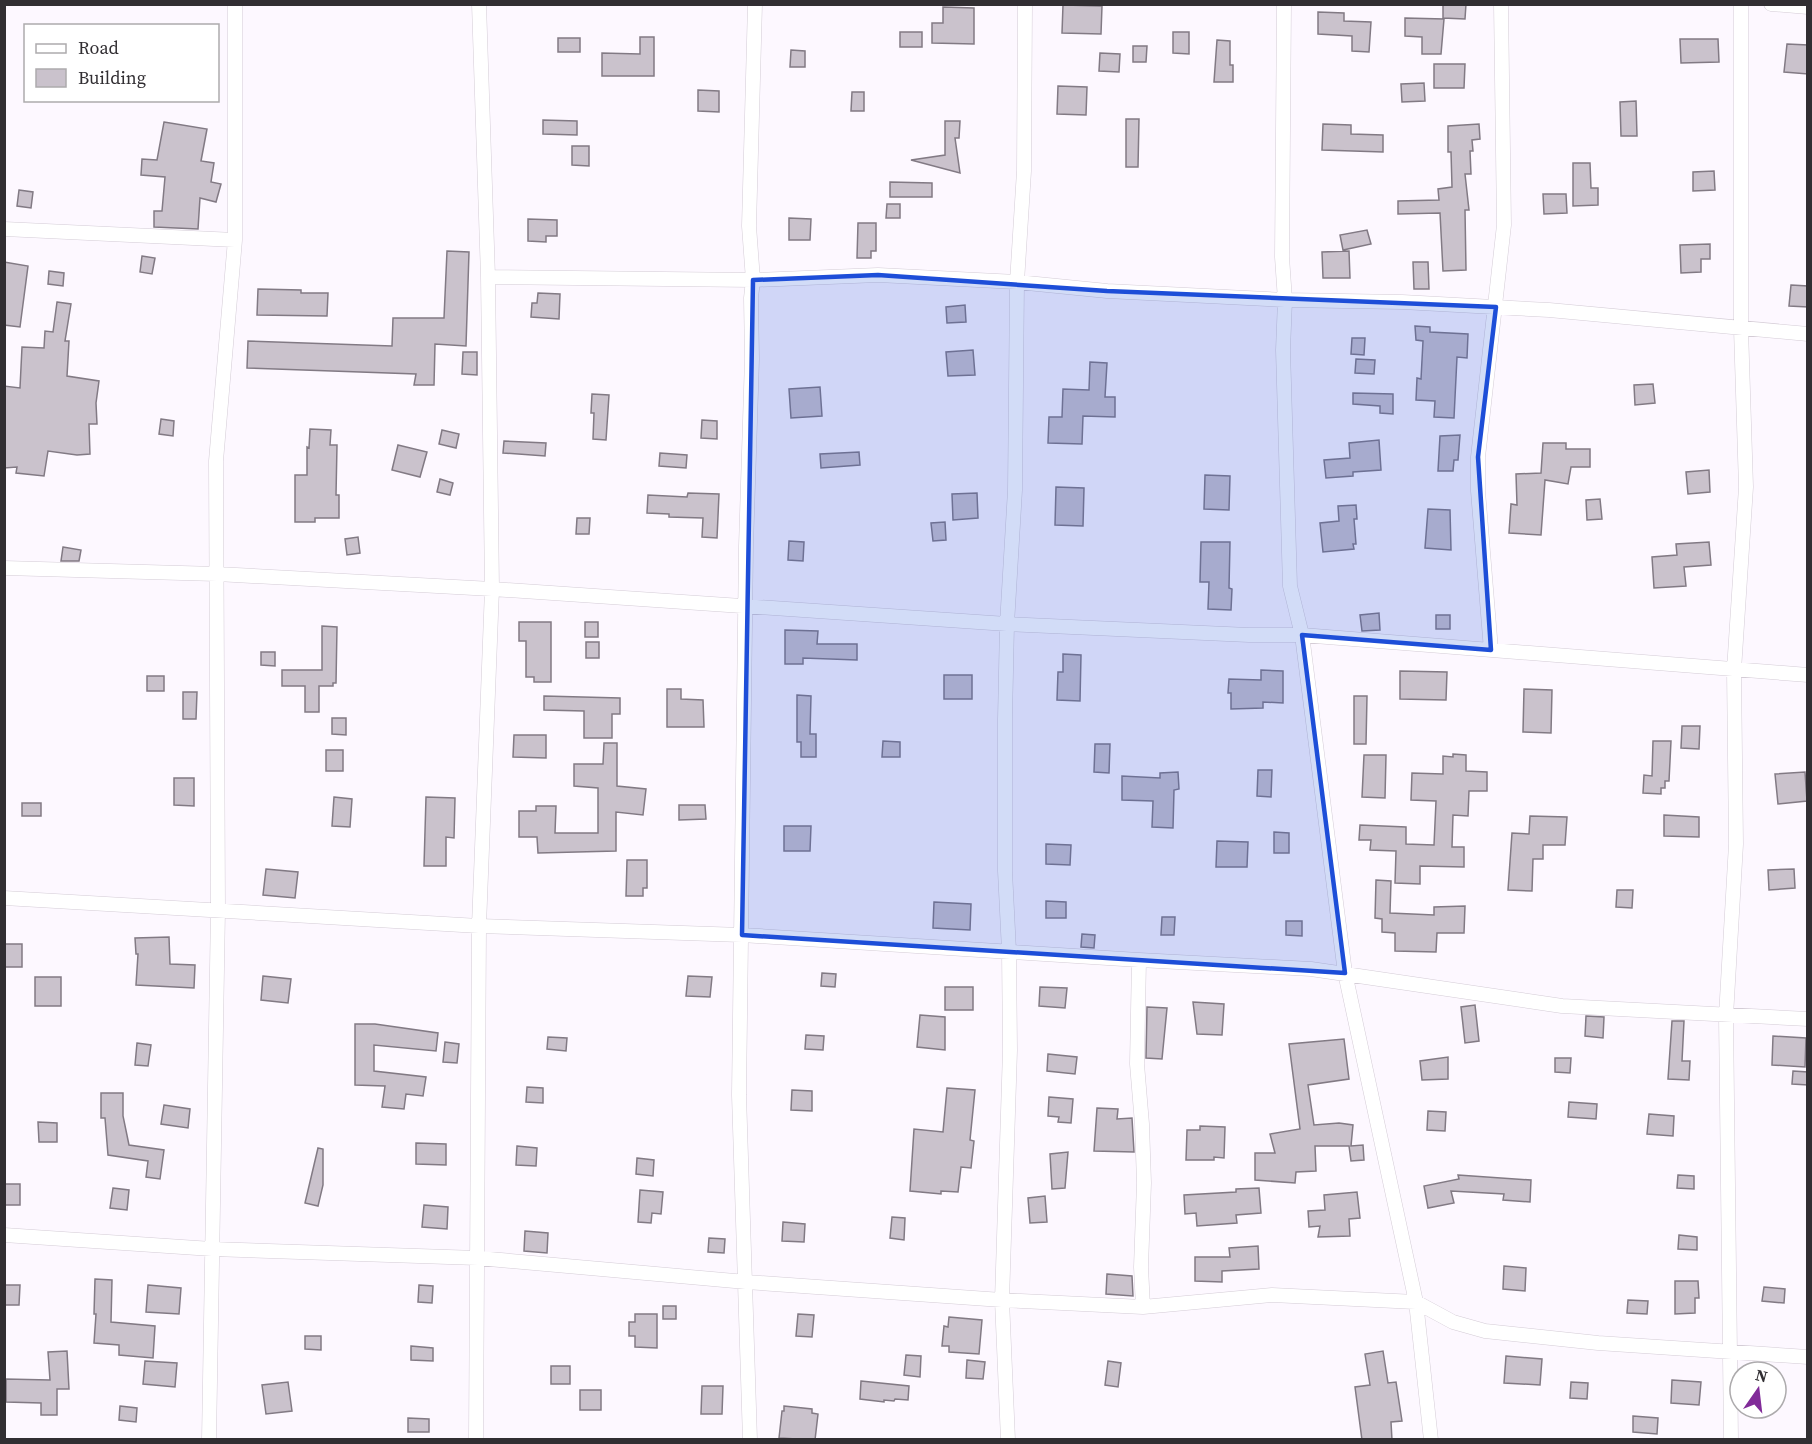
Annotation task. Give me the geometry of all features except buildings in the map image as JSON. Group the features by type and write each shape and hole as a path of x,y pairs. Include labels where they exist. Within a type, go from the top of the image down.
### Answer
{"street":[{"path":"209,1440 218,910 216,461 235,240 235,4"},
{"path":"476,1440 479,926 492,589 488,277 479,4"},
{"path":"750,1440 739,1095 753,280 749,226 755,4"},
{"path":"1008,1440 1002,1300 1010,1050 1005,870 1007,624 1015,490 1017,282 1024,171 1026,4"},
{"path":"1284,4 1282,257 1285,300 1283,350 1290,586 1302,635 1345,974 1416,1302 1431,1440"},
{"path":"1491,650 1478,491 1478,457 1504,225 1501,4"},
{"path":"1731,1440 1728,1351 1726,1016 1736,844 1734,670 1746,487 1741,329 1741,4"},
{"path":"1771,4 1808,7"},
{"path":"4,229 235,240"},
{"path":"488,277 753,280 878,275 1017,282 1107,291 1549,310 1808,334"},
{"path":"4,568 217,574 492,589 1007,624 1249,635 1302,635 1808,675"},
{"path":"4,898 479,926 742,935 1311,969 1562,1006 1808,1019"},
{"path":"1139,960 1137,1064 1144,1183 1141,1268 1143,1307"},
{"path":"4,1235 212,1249 478,1258 746,1282 1002,1300 1143,1307 1272,1295 1416,1302 1454,1322 1485,1331 1598,1343 1808,1357"}],"highlighted area":[{"path":"878,275 1107,291 1496,307 1478,457 1491,650 1302,635 1345,973 742,935 753,280"}]}
